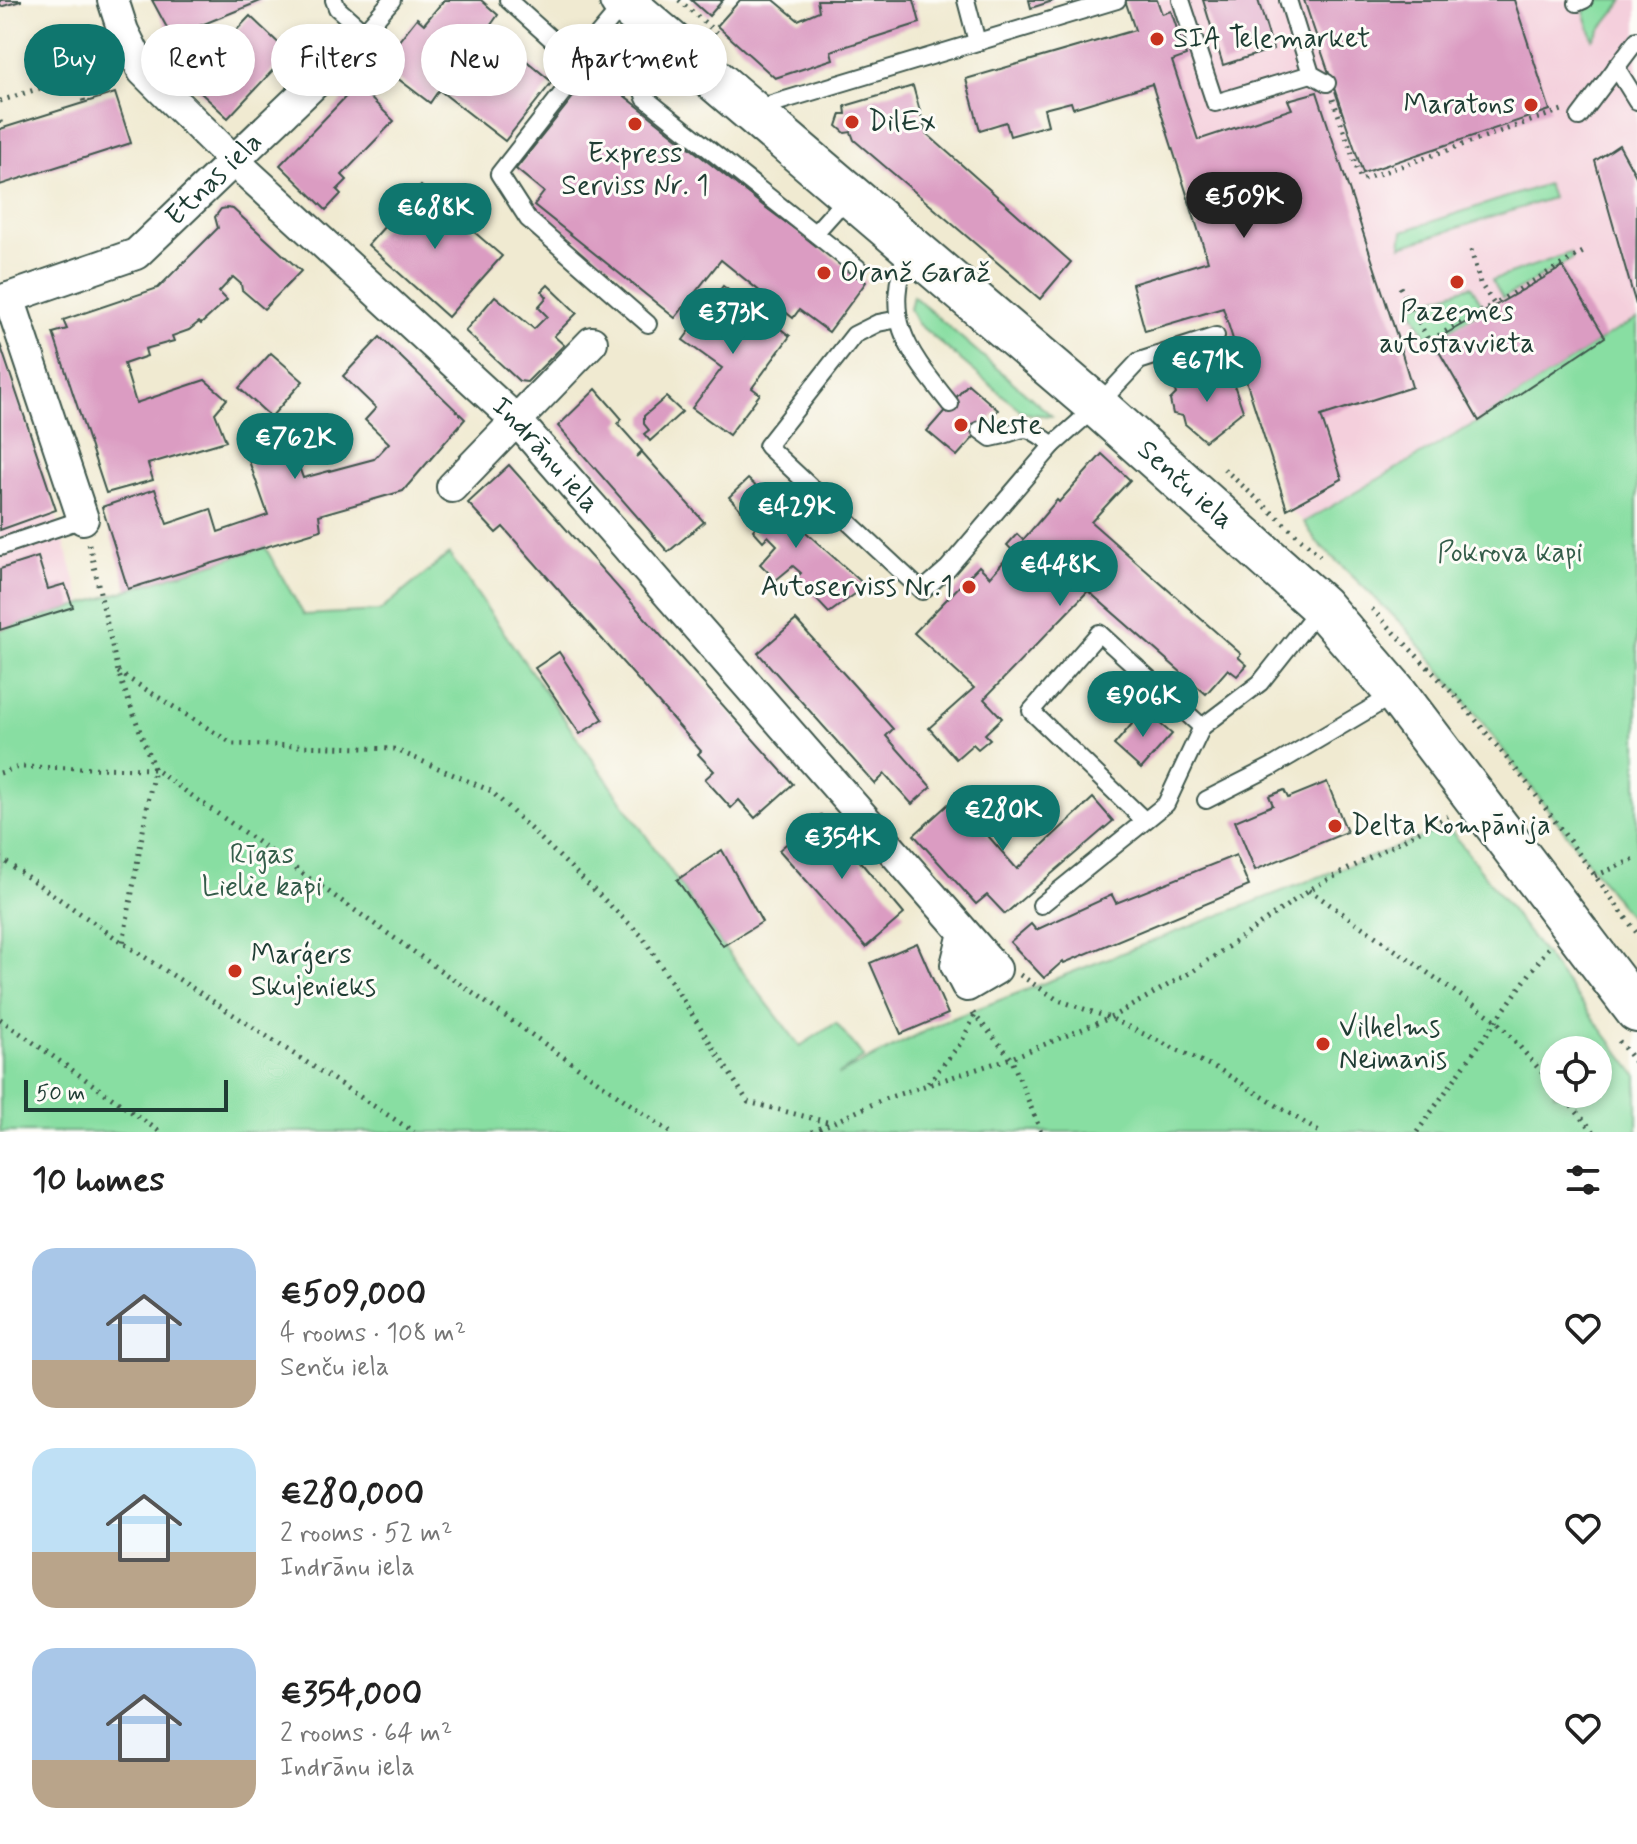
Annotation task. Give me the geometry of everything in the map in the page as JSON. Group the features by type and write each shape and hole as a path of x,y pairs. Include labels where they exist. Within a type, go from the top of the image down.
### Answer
{"main road":[{"name":"Senču iela","path":"623,2 649,24"},
{"name":"Senču iela","path":"727,90 1097,406 1321,606 1396,693 1637,1011"}],"street":[{"name":"Indrānu iela","path":"113,0 143,71 234,161 517,421 964,933"},
{"name":"Etnas iela","path":"5,300 136,254 302,96"},
{"path":"5,300 83,519"},
{"path":"452,487 592,342"}],"lane":[{"path":"334,0 337,8 355,24"},
{"name":"Etnas iela","path":"371,24 392,0"},
{"path":"508,0 543,31"},
{"path":"966,0 977,42"},
{"path":"750,110 1117,0"},
{"path":"1181,0 1215,103 1311,74"},
{"path":"1288,0 1311,74 1327,83"},
{"path":"605,24 623,2"},
{"path":"1577,111 1637,40"},
{"path":"1616,67 1637,101"},
{"path":"560,96 499,174 528,219 648,324"},
{"path":"644,96 858,268"},
{"path":"815,233 849,195"},
{"path":"909,245 898,276 899,319 913,357 950,404"},
{"path":"899,319 878,323 854,335 767,446 922,591 957,558 1053,445 1097,406 1139,361 1216,336"},
{"path":"980,430 991,438 1005,436 1011,430 1022,427 1032,429 1053,445"},
{"path":"0,547 83,519"},
{"path":"1041,905 1166,804 1202,727 1260,683 1321,606"},
{"path":"1145,821 1031,711 1099,633 1202,727"},
{"path":"1206,800 1273,766 1396,693"}],"path":[{"path":"125,61 136,57"},
{"path":"1327,83 1361,180 1577,111"},
{"path":"0,101 24,93"},
{"path":"82,96 84,102"},
{"path":"1471,250 1480,283 1494,304"},
{"path":"1400,287 1429,341 1583,252"},
{"path":"83,519 118,672 154,769 123,943"},
{"path":"118,672 233,744 394,749 491,791 642,936 748,1102 831,1123"},
{"path":"0,773 19,767 154,769 670,1132"},
{"path":"812,1132 884,1099 1011,1058 1110,1018 1193,971 1309,890 1448,816"},
{"path":"0,858 123,943 414,1132"},
{"path":"1595,876 1637,858"},
{"path":"1309,890 1497,1021 1540,1070"},
{"path":"1417,1132 1548,948"},
{"path":"968,1007 1011,1058 1041,1132"},
{"path":"926,1085 961,1043 975,1015"},
{"path":"1110,1018 1220,1070 1319,1132"},
{"path":"0,1019 160,1132"},
{"path":"1573,1108 1594,1132"}],"shaded area":[{"path":"1125,0 1637,0 1637,319 1479,421 1304,522 1287,509 1223,309 1145,331 1132,284 1208,261"},
{"path":"49,491 82,604 0,630 0,508"}],"green space":[{"path":"1595,0 1624,0 1593,39 1582,5"},
{"path":"1547,184 1552,198 1401,246 1403,231"},
{"path":"1570,253 1572,259 1503,298 1492,280"},
{"path":"1471,286 1485,309 1429,341 1410,306"},
{"path":"913,296 1052,416 1020,410 917,323 910,309"},
{"name":"Pokrova kapi","path":"1637,319 1637,927 1482,722 1405,627 1317,542 1304,522 1479,421"},
{"name":"Rīgas Lielie kapi","path":"265,547 304,615 380,611 449,554 723,946 800,1046 836,1023 864,1057 838,1075 943,1022 1448,827 1607,1036 1540,1036 1540,1108 1612,1108 1612,1043 1637,1076 1637,1132 0,1132 0,630"}],"building":[{"path":"0,0 21,0 21,1 0,7"},
{"path":"152,0 263,0 204,24 165,24"},
{"path":"444,0 481,0 498,15 492,24 424,24"},
{"path":"691,0 723,0 709,16"},
{"path":"740,0 774,0 798,20 819,11 817,0 914,0 920,23 831,51 833,59 775,78 727,35 727,24 719,24"},
{"path":"1029,0 1053,0 1053,1 1031,8"},
{"path":"1125,0 1157,0 1162,14 1171,11 1186,56 1172,61 1198,140 1292,109 1288,100 1317,92 1395,330 1412,387 1321,416 1342,479 1287,509 1223,308 1145,331 1132,284 1208,261 1152,84 1073,108 1071,102 1044,109 1048,125 1010,136 1006,122 980,130 966,79 1135,30"},
{"path":"1203,0 1258,0 1273,49 1223,65"},
{"path":"1304,0 1514,0 1550,110 1363,173"},
{"path":"250,16 271,36 271,72 255,89 255,24 242,24"},
{"path":"417,18 424,24 421,24 421,96 435,96 430,103 405,84 405,33"},
{"path":"527,61 543,75 543,93 505,141 447,96 527,96"},
{"path":"913,86 926,133 1071,262 1040,299 854,140 851,132 845,133 837,126 841,114 846,114 845,106"},
{"path":"105,96 116,96 131,143 0,185 0,129"},
{"path":"204,96 249,96 228,118"},
{"path":"346,96 368,96 394,121 342,175 347,180 337,190 341,194 326,210 280,165"},
{"path":"574,96 625,96 866,282 829,332 799,310 793,318 721,260 675,318 534,205 544,192 516,169"},
{"path":"1619,145 1637,178 1636,305 1595,161"},
{"path":"421,186 502,256 448,317 368,245"},
{"path":"221,209 233,209 301,271 264,309 242,290 241,284 233,277 219,292 227,300 201,324 199,322 189,330 172,336 174,341 145,349 147,356 124,364 136,403 205,380 227,399 215,413 226,441 148,464 153,480 106,493 53,333 67,329 63,320 158,288 218,228 215,217"},
{"path":"1563,267 1605,337 1479,421 1433,341"},
{"path":"548,285 577,313 554,336 564,345 527,382 519,381 465,331 495,296 534,329 547,316 538,307 547,297 542,291"},
{"path":"723,286 790,336 752,388 760,394 729,435 692,408 722,368 683,340"},
{"path":"380,337 465,419 403,491 319,515 321,530 128,589 102,507 155,489 167,524 211,509 218,532 268,515 249,461 293,450 303,478 374,459 389,443 365,420 376,408 343,376"},
{"path":"0,344 56,510 0,530"},
{"path":"271,353 303,381 271,417 239,388"},
{"path":"1229,370 1243,411 1205,441 1185,424 1183,416 1173,414 1170,400 1176,394 1174,388"},
{"path":"968,384 998,410 957,456 927,431"},
{"path":"596,389 622,419 618,424 642,451 636,457 642,452 704,522 668,552 558,426"},
{"path":"666,397 682,412 650,441 644,434 649,430 644,424 644,416"},
{"path":"1102,454 1130,480 1091,522 1241,654 1238,657 1247,665 1237,676 1228,669 1206,694 1088,591 984,699 1002,718 985,734 990,739 978,749 973,744 956,759 929,728 974,688 914,633 979,566 990,577 1013,551 1007,545 1017,534 1023,540"},
{"path":"509,465 793,784 755,818 739,800 731,808 705,779 714,771 698,754 701,751 503,527 496,533 468,503"},
{"path":"748,479 866,586 829,613 796,578 801,573 793,566 776,580 760,564 777,545 768,536 763,541 753,530 756,526 729,497"},
{"path":"38,557 48,589 65,584 73,607 0,630 0,569"},
{"path":"796,620 893,729 886,736 931,787 912,804 885,774 875,784 758,653"},
{"path":"559,652 603,719 580,734 535,668"},
{"path":"1144,710 1172,734 1141,769 1114,745"},
{"path":"1327,782 1347,832 1255,870 1235,821 1273,805 1269,796 1284,790 1288,798"},
{"path":"955,798 1017,869 1093,798 1113,821 1005,914 987,895 976,904 914,835"},
{"path":"821,815 904,914 866,947 779,850"},
{"path":"722,850 762,922 723,946 677,880"},
{"path":"1236,855 1249,886 1063,961 1044,978 1010,942 1031,924 1036,930 1112,895 1116,903"},
{"path":"917,943 948,1014 901,1034 870,963"}],"place":[{"name":"SIA Telemarket","path":"1157,39"},
{"name":"Maratons","path":"1531,105"},
{"name":"DilEx","path":"852,122"},
{"name":"Express Serviss Nr. 1","path":"635,124"},
{"name":"Oranž Garaž","path":"824,273"},
{"name":"Pazemes autostavvieta","path":"1457,282"},
{"name":"Neste","path":"961,425"},
{"name":"Autoserviss Nr.1","path":"969,587"},
{"name":"Delta Kompānija","path":"1335,826"},
{"name":"Marģers Skujenieks","path":"235,971"},
{"name":"Vilhelms Neimanis","path":"1323,1044"}]}
